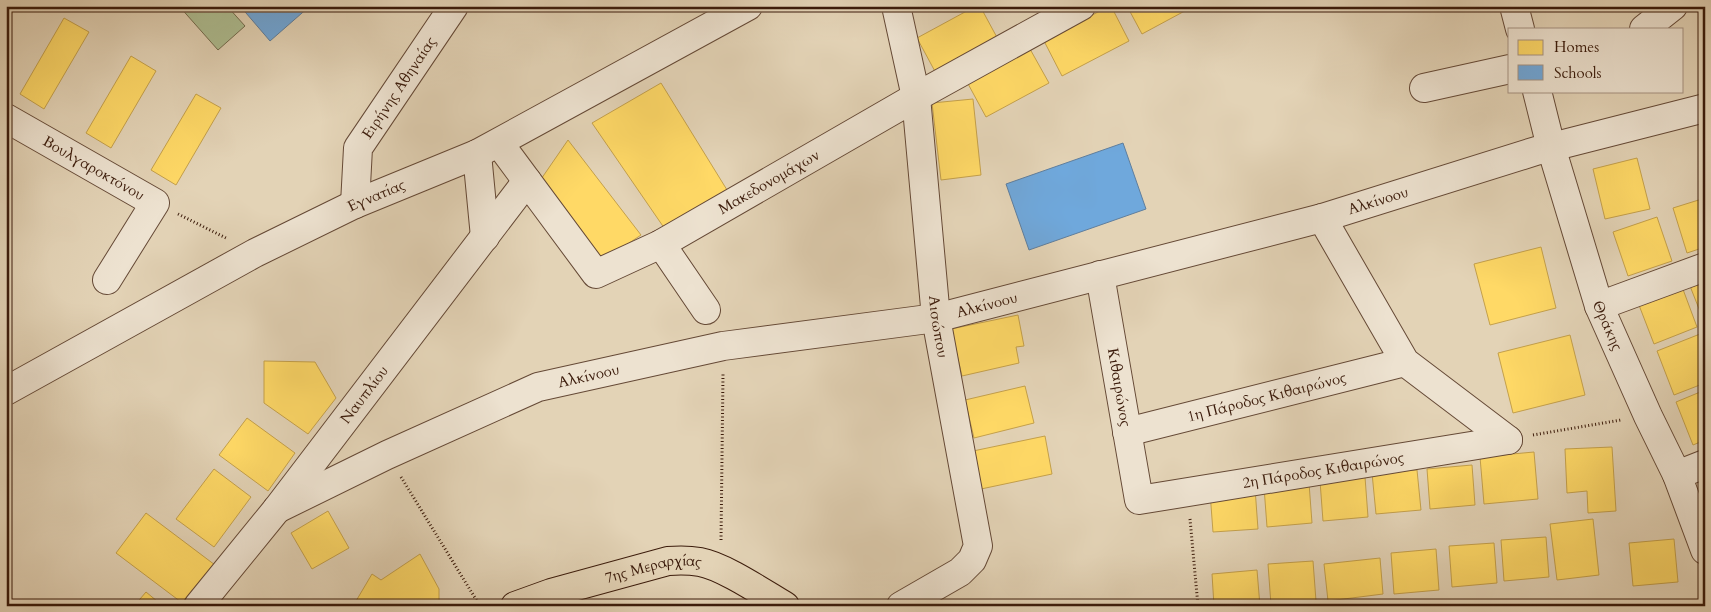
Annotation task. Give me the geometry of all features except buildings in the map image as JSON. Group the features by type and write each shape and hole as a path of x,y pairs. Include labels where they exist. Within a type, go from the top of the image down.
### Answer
{"main road":[{"name":"7ης Μεραρχίας","path":"514,606 551,593 668,561 686,560 702,562 721,570 785,606"}],"street":[{"name":"Ειρήνης Αθηναίας","path":"355,204 358,148 454,6"},
{"name":"Εγνατίας","path":"6,391 255,253 355,204 488,148 748,6"},
{"name":"Αισώπου","path":"896,6 916,97 936,318 978,546 972,560 960,572 901,606"},
{"name":"Μακεδονομάχων","path":"488,148 527,181 596,274 661,244 916,97 1082,6"},
{"path":"1514,6 1520,28"},
{"path":"1645,28 1673,6"},
{"path":"1424,88 1508,69"},
{"name":"Θράκης","path":"1537,92 1551,147 1599,306 1648,416 1677,475 1705,550"},
{"name":"Αλκίνοου","path":"277,509 387,455 538,386 723,346 936,318 1322,218 1551,147 1705,108"},
{"name":"Βουλγαροκτόνου","path":"6,118 155,202 107,280"},
{"path":"485,237 488,148"},
{"name":"Ναυπλίου","path":"198,606 277,509 527,181"},
{"path":"1322,218 1405,362 1508,440"},
{"path":"661,244 706,310"},
{"path":"1599,306 1705,267"},
{"name":"Κιθαιρώνος","path":"1100,275 1139,500"},
{"name":"1η Πάροδος Κιθαιρώνος","path":"1127,432 1405,362"},
{"name":"2η Πάροδος Κιθαιρώνος","path":"1139,500 1508,440"},
{"path":"1677,475 1705,464"}],"path":[{"path":"155,202 255,253"},
{"path":"721,570 723,346"},
{"path":"1508,440 1648,416"},
{"path":"387,455 480,606"},
{"path":"1188,491 1198,606"}],"green space":[{"path":"179,6 227,6 245,26 218,50"}]}
